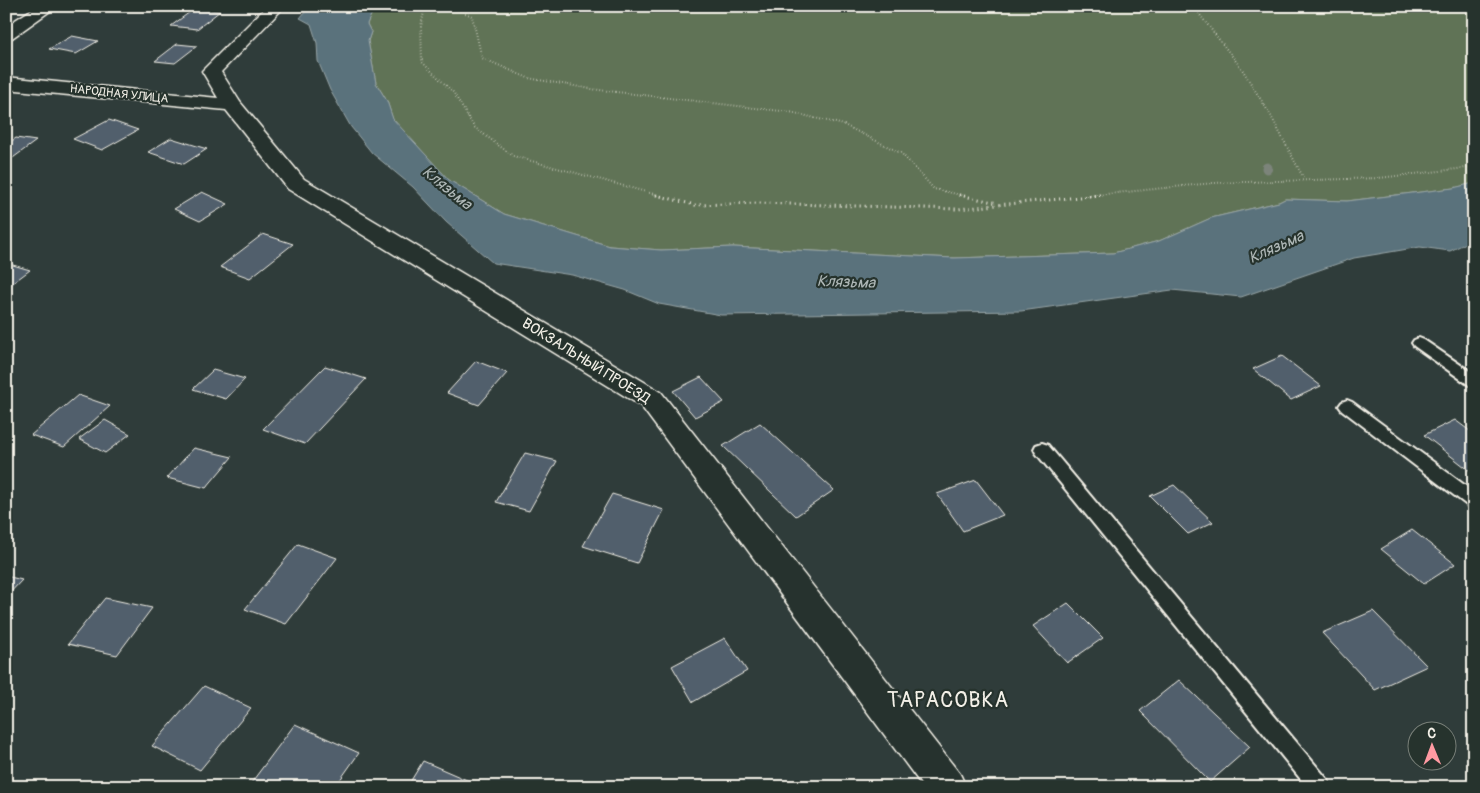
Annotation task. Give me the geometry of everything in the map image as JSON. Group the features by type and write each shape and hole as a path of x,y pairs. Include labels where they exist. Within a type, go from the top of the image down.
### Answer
{"street":[{"path":"6,34 49,6"},
{"name":"ВОКЗАЛЬНЫЙ ПРОЕЗД","path":"277,6 211,71 232,105 296,184 652,399 947,787"},
{"name":"НАРОДНАЯ УЛИЦА","path":"6,83 232,105"}],"lane":[{"path":"1418,344 1474,381"},
{"path":"1347,406 1474,501"},
{"path":"1042,449 1321,787"}],"path":[{"path":"425,6 421,27 422,62 453,92 474,127 513,156 695,205 759,203 957,209 1214,183 1380,178 1474,167"},
{"path":"449,6 472,16 482,58 528,78 591,89 790,112 844,125 902,153 934,189 1003,205"},
{"path":"1193,6 1242,69 1271,116 1304,179"}],"green space":[{"path":"375,6 1474,6 1474,183 1454,188 1347,201 1285,199 1211,218 1159,241 1113,253 954,258 733,247 661,250 610,246 504,214 449,180 393,120 387,101 376,83 368,41 371,32 367,24"}],"water":[{"name":"Клязьма","path":"310,6 375,6 367,24 371,32 368,41 376,83 387,101 393,119 449,180 504,214 610,246 661,250 733,247 954,258 1113,253 1159,241 1211,218 1285,199 1347,201 1453,188 1474,183 1474,239 1450,251 1420,247 1354,258 1241,297 1172,290 1021,311 721,315 659,304 625,290 572,275 493,263 446,222 413,187 372,153 351,127 330,90 318,61 317,43 311,24 300,18"}],"building":[{"path":"194,9 220,11 197,29 171,26"},
{"path":"72,36 98,41 76,54 49,49"},
{"path":"177,44 197,46 175,63 155,61"},
{"path":"109,120 138,130 102,150 73,139"},
{"path":"16,138 36,141 6,163 6,145"},
{"path":"171,138 207,149 184,164 148,152"},
{"path":"202,192 228,204 200,221 174,209"},
{"path":"263,234 293,244 250,278 220,267"},
{"path":"6,263 30,270 6,288"},
{"path":"1282,356 1321,386 1291,400 1253,369"},
{"path":"476,361 507,373 479,405 447,393"},
{"path":"325,366 366,379 305,444 263,429"},
{"path":"213,370 245,379 226,399 193,389"},
{"path":"701,377 724,402 695,417 673,391"},
{"path":"78,395 110,406 64,447 31,435"},
{"path":"105,420 130,434 105,453 79,439"},
{"path":"1455,420 1474,434 1474,474 1424,435"},
{"path":"760,423 834,490 796,516 723,446"},
{"path":"194,448 232,457 206,488 167,478"},
{"path":"525,453 557,461 529,511 496,502"},
{"path":"976,480 1003,515 963,531 937,494"},
{"path":"1174,485 1213,522 1188,534 1150,496"},
{"path":"612,494 664,510 637,563 583,546"},
{"path":"1412,530 1455,564 1424,584 1381,549"},
{"path":"298,544 337,558 286,624 245,609"},
{"path":"6,576 22,580 6,597"},
{"path":"105,598 152,608 117,655 68,644"},
{"path":"1068,603 1103,638 1067,663 1033,626"},
{"path":"1373,611 1427,666 1375,690 1322,633"},
{"path":"725,638 747,671 693,702 672,666"},
{"path":"1179,680 1250,747 1210,782 1140,711"},
{"path":"204,686 251,708 200,770 152,746"},
{"path":"295,724 359,753 335,787 248,787"},
{"path":"423,761 476,784 474,787 407,787"}],"district":[{"name":"ТАРАСОВКА","path":"948,700"}]}
